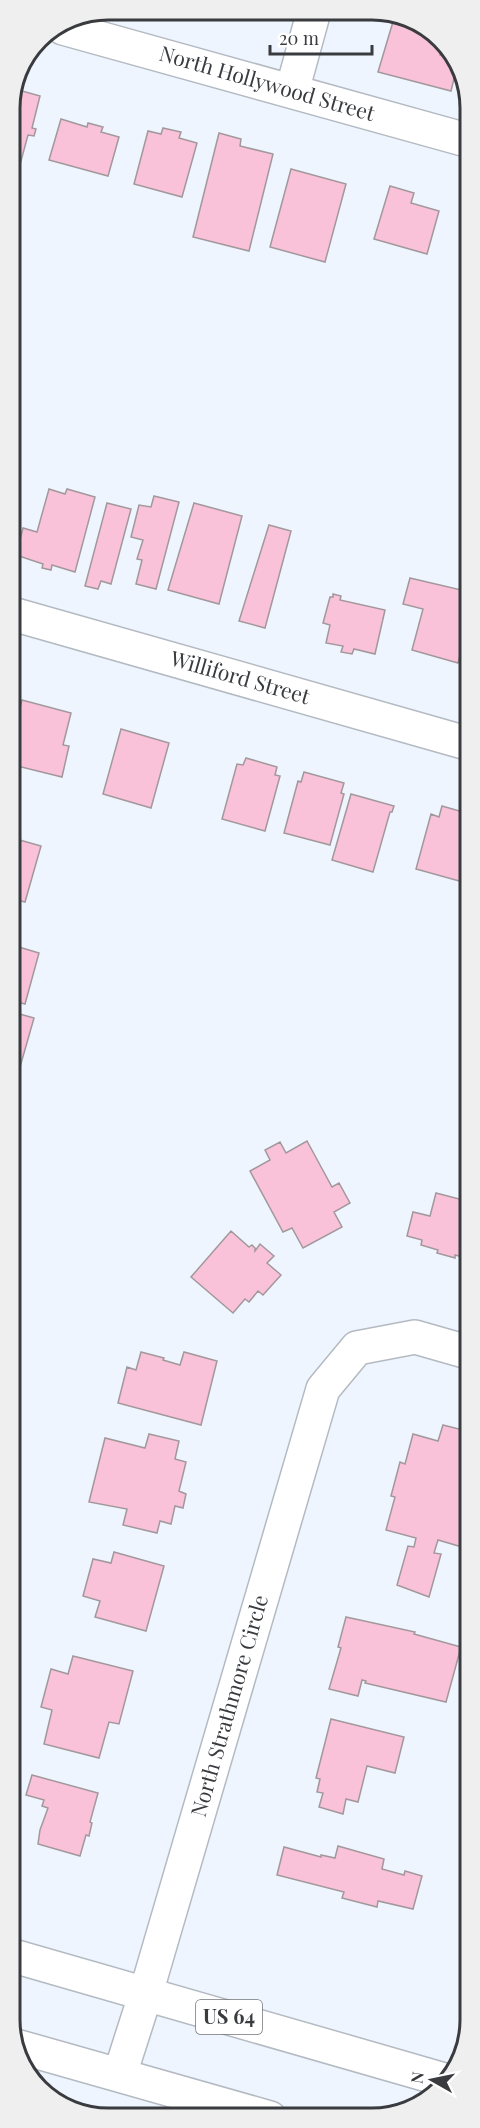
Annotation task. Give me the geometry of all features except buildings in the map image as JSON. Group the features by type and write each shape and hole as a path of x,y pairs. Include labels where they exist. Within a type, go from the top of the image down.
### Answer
{"street":[{"path":"292,91 312,20"},
{"name":"North Hollywood Street","path":"68,29 460,138"},
{"name":"Williford Street","path":"20,616 460,741"},
{"name":"North Strathmore Circle","path":"120,2074 146,1993 322,1389 357,1348 416,1337 460,1350"},
{"name":"US 64","path":"20,1958 439,2078"},
{"path":"24,2048 236,2108"}]}
